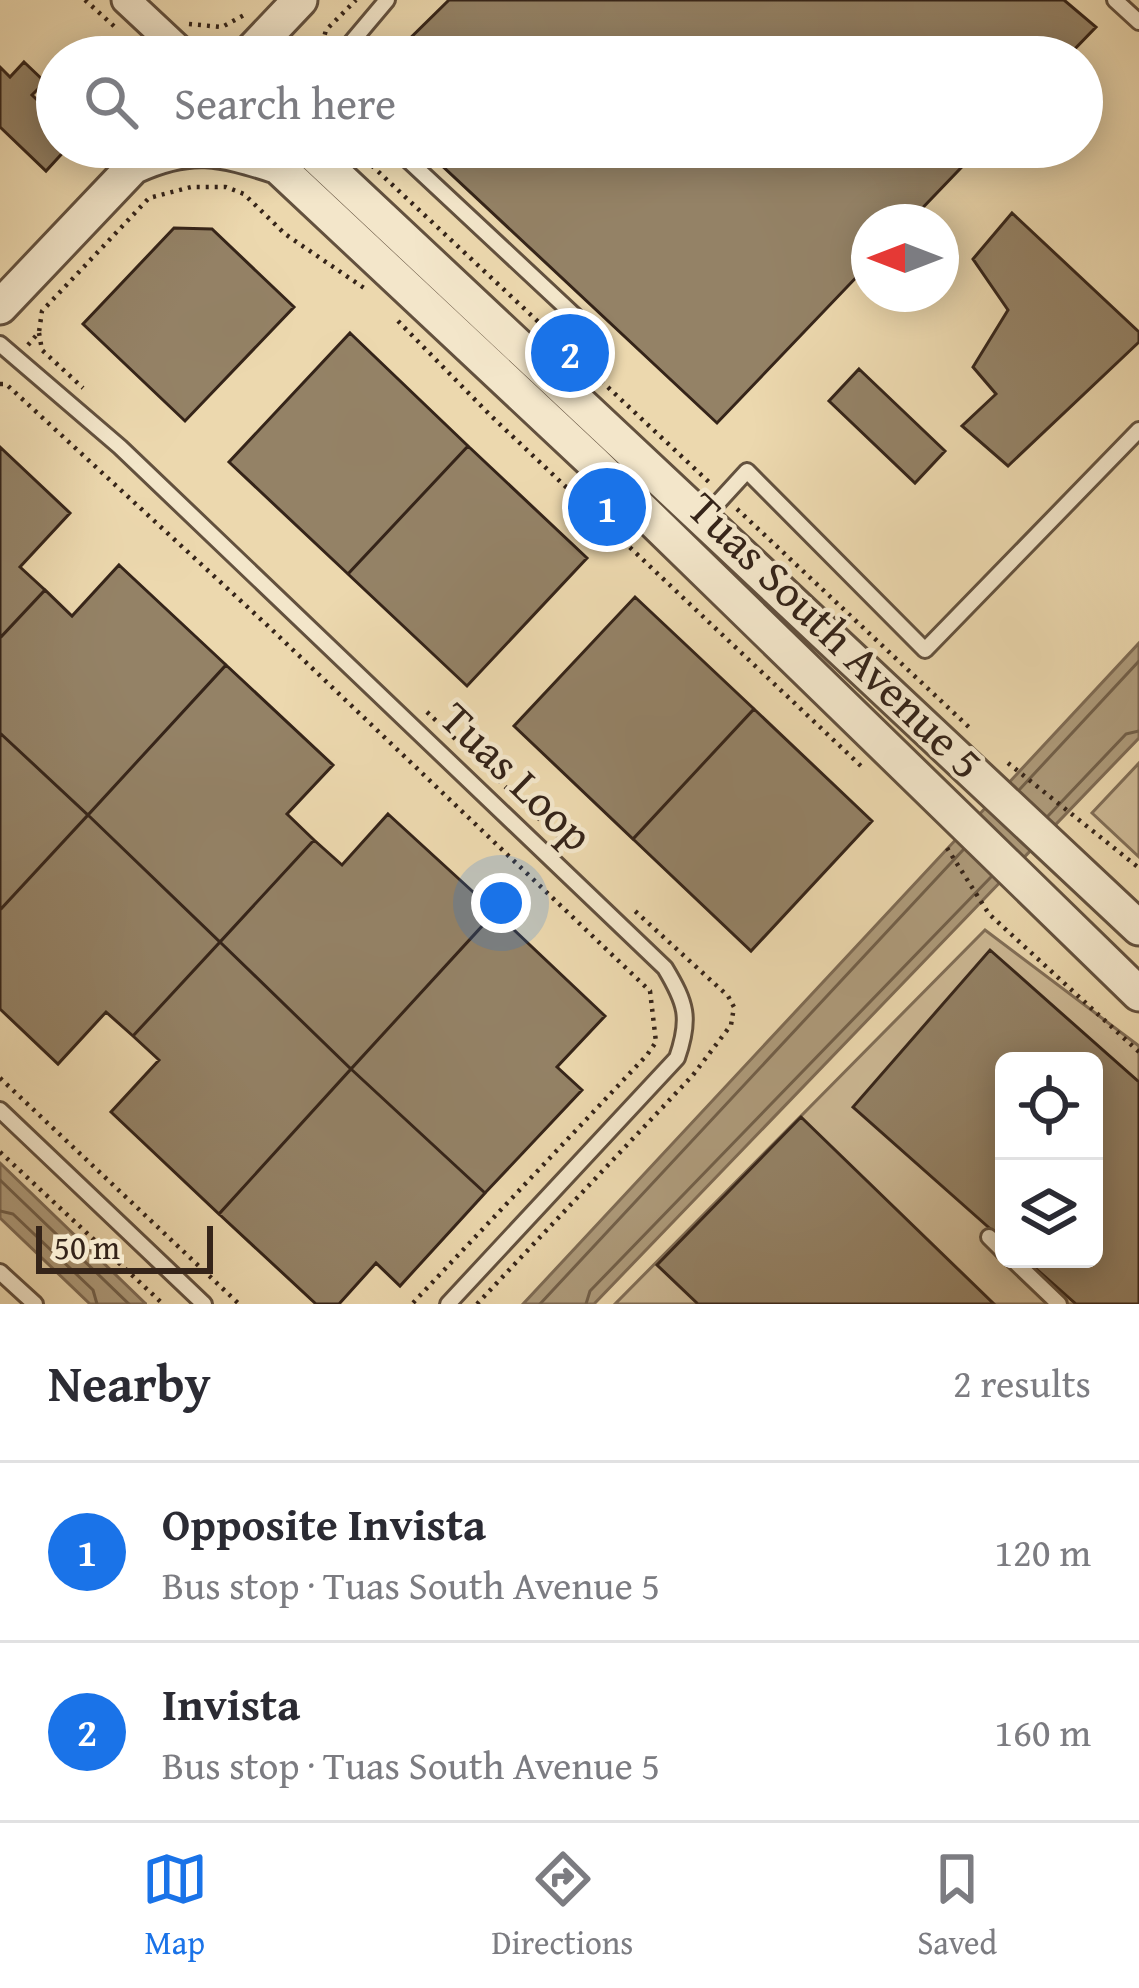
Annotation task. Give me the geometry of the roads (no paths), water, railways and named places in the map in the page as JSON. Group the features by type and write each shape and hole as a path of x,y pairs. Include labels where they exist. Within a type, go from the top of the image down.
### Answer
{"street":[{"path":"126,0 165,36"},
{"path":"261,36 283,4"},
{"path":"282,36 283,4"},
{"path":"0,307 129,168"},
{"path":"126,171 133,168"},
{"name":"Tuas South Avenue 5","path":"279,168 594,463 1139,994"},
{"name":"Tuas South Avenue 5","path":"330,168 713,508 1139,928"}],"lane":[{"path":"357,36 387,0"},
{"path":"1115,0 1139,22"},
{"path":"416,168 589,329"},
{"name":"Tuas Loop","path":"0,344 120,447 365,680 665,968 682,997 687,1030 677,1058 448,1304"},
{"path":"713,508 747,471 925,650 1139,430"},
{"path":"0,1110 204,1304"},
{"path":"988,1238 995,1244"},
{"path":"1022,1268 1060,1304"},
{"path":"0,1272 34,1304"}],"water":[{"path":"1139,643 1139,738 594,1304 523,1304"},
{"path":"0,1163 146,1304 90,1304 0,1218"}],"place":[{"name":"Invista","path":"570,353"},
{"name":"Opposite Invista","path":"607,507"}]}
